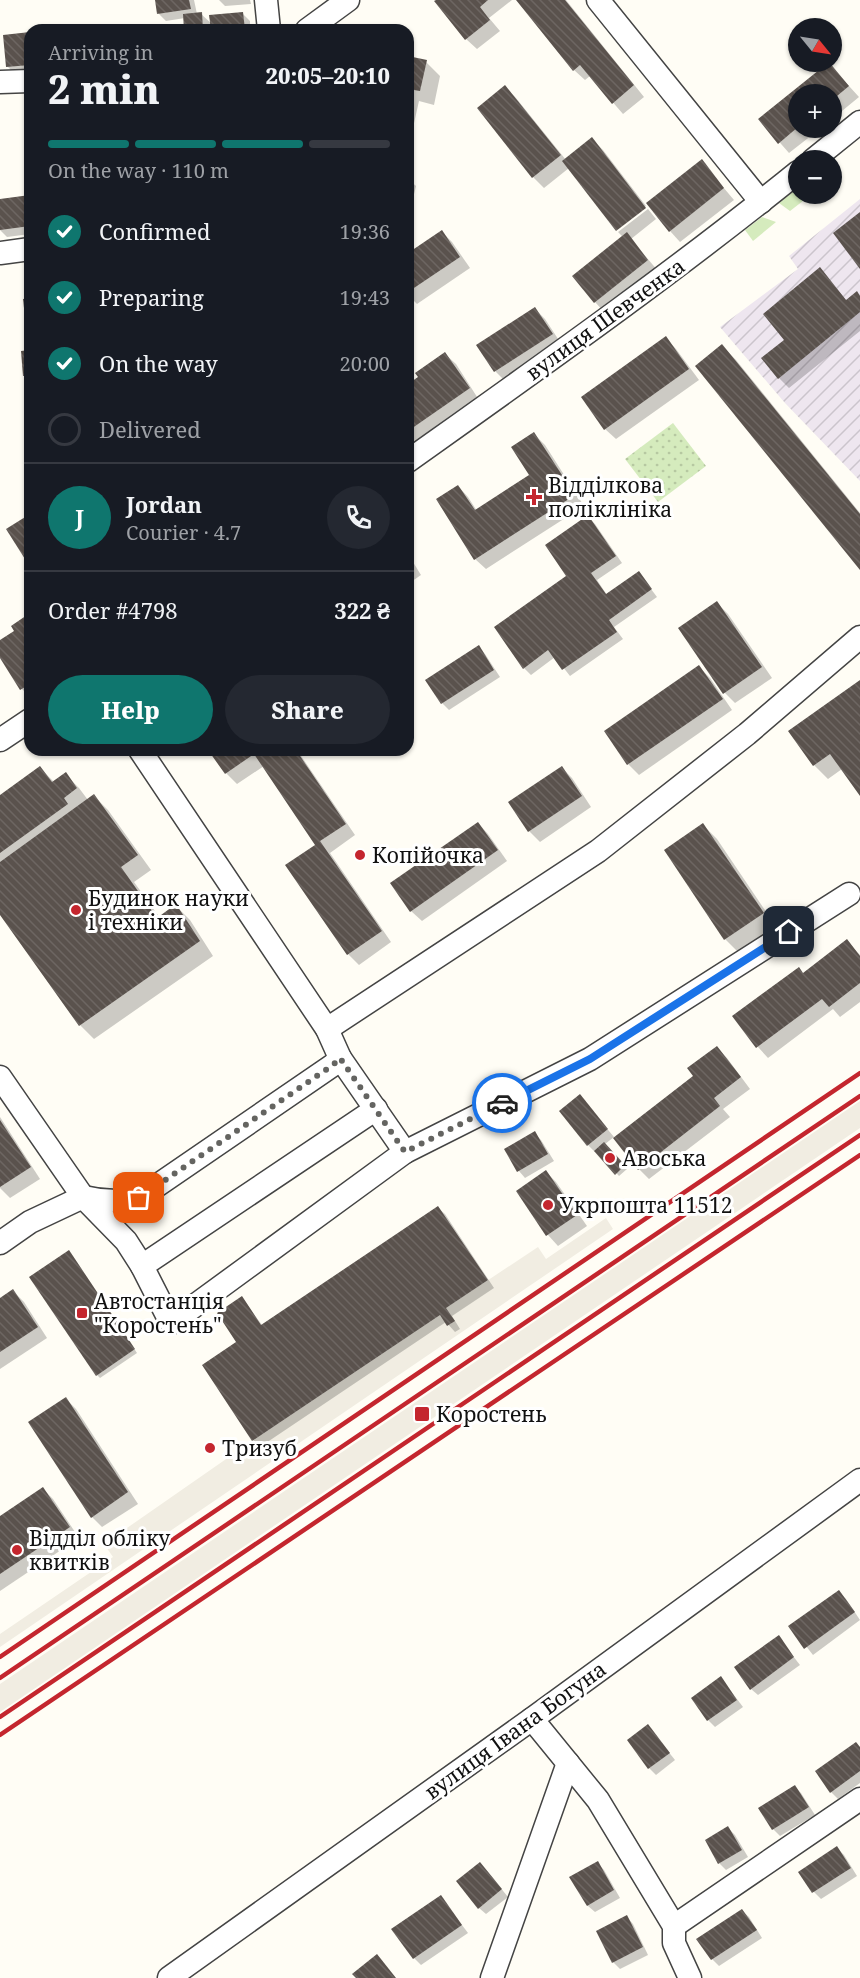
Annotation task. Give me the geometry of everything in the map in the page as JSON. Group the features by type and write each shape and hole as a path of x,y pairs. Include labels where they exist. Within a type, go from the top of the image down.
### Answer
{"street":[{"path":"266,0 268,24"},
{"path":"315,24 348,0"},
{"path":"598,0 761,202"},
{"path":"0,82 24,81"},
{"path":"825,150 860,122"},
{"name":"вулиця Шевченка","path":"414,457 586,334 788,180"},
{"path":"0,253 24,250"},
{"path":"334,1043 598,851 747,734 860,637"},
{"path":"0,740 24,724"},
{"path":"144,756 405,1152"},
{"path":"0,1077 83,1197 126,1241 142,1266 171,1323 405,1152 590,1059 849,894"},
{"path":"0,1243 30,1222 83,1197 118,1202 139,1198 333,1065 334,1043"},
{"path":"142,1266 376,1109"},
{"name":"вулиця Івана Богуна","path":"169,1978 532,1719 860,1480"},
{"path":"532,1719 598,1800 674,1926 675,1943 690,1978"},
{"path":"492,1978 568,1763"},
{"path":"674,1926 860,1799"}],"shaded area":[{"path":"860,199 860,481 785,403 720,327 798,269 789,256"},
{"path":"860,1101 860,1128 0,1712 0,1684"},
{"path":"606,1218 613,1229 0,1647 0,1634 113,1557 104,1544 440,1315 447,1326 454,1321 446,1308 538,1247 546,1259"}],"green space":[{"path":"788,196 788,204 799,204 790,211 779,203"},
{"path":"762,217 776,222 753,241 745,230"},
{"path":"673,423 706,466 658,502 625,459"}],"building":[{"path":"155,0 189,0 191,9 157,14"},
{"path":"488,0 480,7 490,20 465,40 434,1"},
{"path":"516,0 565,0 634,85 612,104 580,65 573,71"},
{"path":"202,12 203,24 184,24 183,14"},
{"path":"243,12 244,24 210,24 209,15"},
{"path":"24,33 24,66 6,67 3,35"},
{"path":"414,57 427,60 420,91 414,90"},
{"path":"817,72 837,72 849,86 842,92 842,84 802,84"},
{"path":"505,85 561,155 532,178 477,108"},
{"path":"788,95 788,136 778,144 758,119"},
{"path":"592,137 646,208 616,231 562,161"},
{"path":"702,159 724,188 669,232 646,203"},
{"path":"24,196 24,227 0,230 0,199"},
{"path":"860,212 860,269 833,233"},
{"path":"442,230 460,257 414,288 414,249"},
{"path":"627,232 648,260 594,303 572,276"},
{"path":"820,267 846,300 857,291 860,296 860,312 778,379 761,358 784,340 763,314"},
{"path":"535,307 553,334 494,372 476,345"},
{"path":"666,336 689,369 604,430 581,397"},
{"path":"722,344 860,514 860,570 695,366"},
{"path":"21,351 24,351 23,376"},
{"path":"445,352 470,388 414,427 414,380 418,377 415,373"},
{"name":"Відділкова поліклініка","path":"534,432 575,495 474,560 436,499 458,485 475,510 529,475 511,447"},
{"path":"588,515 616,556 591,573 606,594 639,571 652,589 609,620 617,632 562,670 548,650 523,669 494,627 566,576 545,545"},
{"path":"24,518 24,558 6,529"},
{"path":"717,601 762,667 723,694 678,628"},
{"path":"24,617 24,688 20,690 0,658 0,640 14,631 11,626"},
{"path":"479,645 494,670 441,704 425,680"},
{"path":"699,665 723,699 627,765 604,731"},
{"path":"860,680 860,796 830,754 813,766 788,731"},
{"path":"212,756 251,756 225,774"},
{"path":"255,756 300,756 346,824 320,841 382,931 347,955 285,865 315,845"},
{"path":"40,766 52,782 66,772 77,788 64,798 68,804 0,853 0,795"},
{"path":"562,766 582,796 528,832 508,802"},
{"name":"Будинок науки і техніки","path":"94,794 138,855 121,867 157,918 176,904 200,941 79,1026 0,915 0,862"},
{"path":"478,822 498,850 410,912 390,883"},
{"path":"703,823 764,913 724,940 664,850"},
{"path":"847,939 860,956 860,983 829,1007 822,999 756,1048 732,1016 799,967 803,973"},
{"path":"717,1046 741,1077 714,1098 720,1106 638,1170 613,1138 693,1076 687,1068"},
{"path":"580,1094 608,1129 587,1146 559,1111"},
{"path":"0,1120 31,1167 0,1187"},
{"path":"535,1131 548,1154 517,1172 504,1149"},
{"name":"Авоська","path":"604,1142 625,1165 615,1175 594,1151"},
{"path":"546,1170 577,1215 546,1236 516,1191"},
{"path":"438,1206 488,1280 446,1308 455,1321 447,1326 440,1315 252,1441 202,1365 236,1342 217,1313 242,1296 261,1325"},
{"name":"Автостанція \"Коростень\"","path":"69,1250 135,1349 96,1376 29,1277"},
{"path":"13,1289 38,1327 0,1352 0,1298"},
{"path":"66,1397 128,1492 91,1518 28,1422"},
{"name":"Відділ обліку квитків","path":"43,1487 70,1527 0,1574 0,1516"},
{"path":"839,1590 855,1612 804,1649 788,1626"},
{"path":"779,1635 794,1657 750,1690 734,1667"},
{"path":"721,1676 737,1700 707,1721 691,1698"},
{"path":"648,1724 670,1753 648,1769 627,1740"},
{"path":"856,1742 860,1747 860,1771 830,1793 815,1771"},
{"path":"795,1785 809,1807 772,1830 758,1808"},
{"path":"728,1826 742,1850 718,1864 705,1840"},
{"path":"837,1846 851,1868 812,1893 798,1872"},
{"path":"598,1861 614,1890 587,1906 569,1877"},
{"path":"480,1862 502,1889 478,1909 456,1881"},
{"path":"441,1895 462,1925 413,1959 391,1929"},
{"path":"742,1909 757,1930 711,1960 696,1939"},
{"path":"627,1915 643,1947 612,1963 596,1931"},
{"path":"377,1954 396,1978 356,1978 352,1974"}],"railway":[{"path":"0,1657 860,1073"},
{"path":"0,1678 860,1096"},
{"path":"0,1717 860,1135"},
{"path":"0,1735 860,1155"}],"way so far":[{"path":"139,1198 340,1058 405,1152 502,1103"}],"place":[{"name":"Відділкова поліклініка","path":"534,497"},
{"name":"Копійочка","path":"360,855"},
{"name":"Будинок науки і техніки","path":"76,910"},
{"name":"Авоська","path":"610,1158"},
{"name":"Укрпошта 11512","path":"548,1205"},
{"name":"Автостанція \"Коростень\"","path":"82,1313"},
{"name":"Коростень","path":"422,1414"},
{"name":"Тризуб","path":"210,1448"},
{"name":"Відділ обліку квитків","path":"17,1550"}],"route":[{"path":"502,1103 590,1059 789,932"}]}
